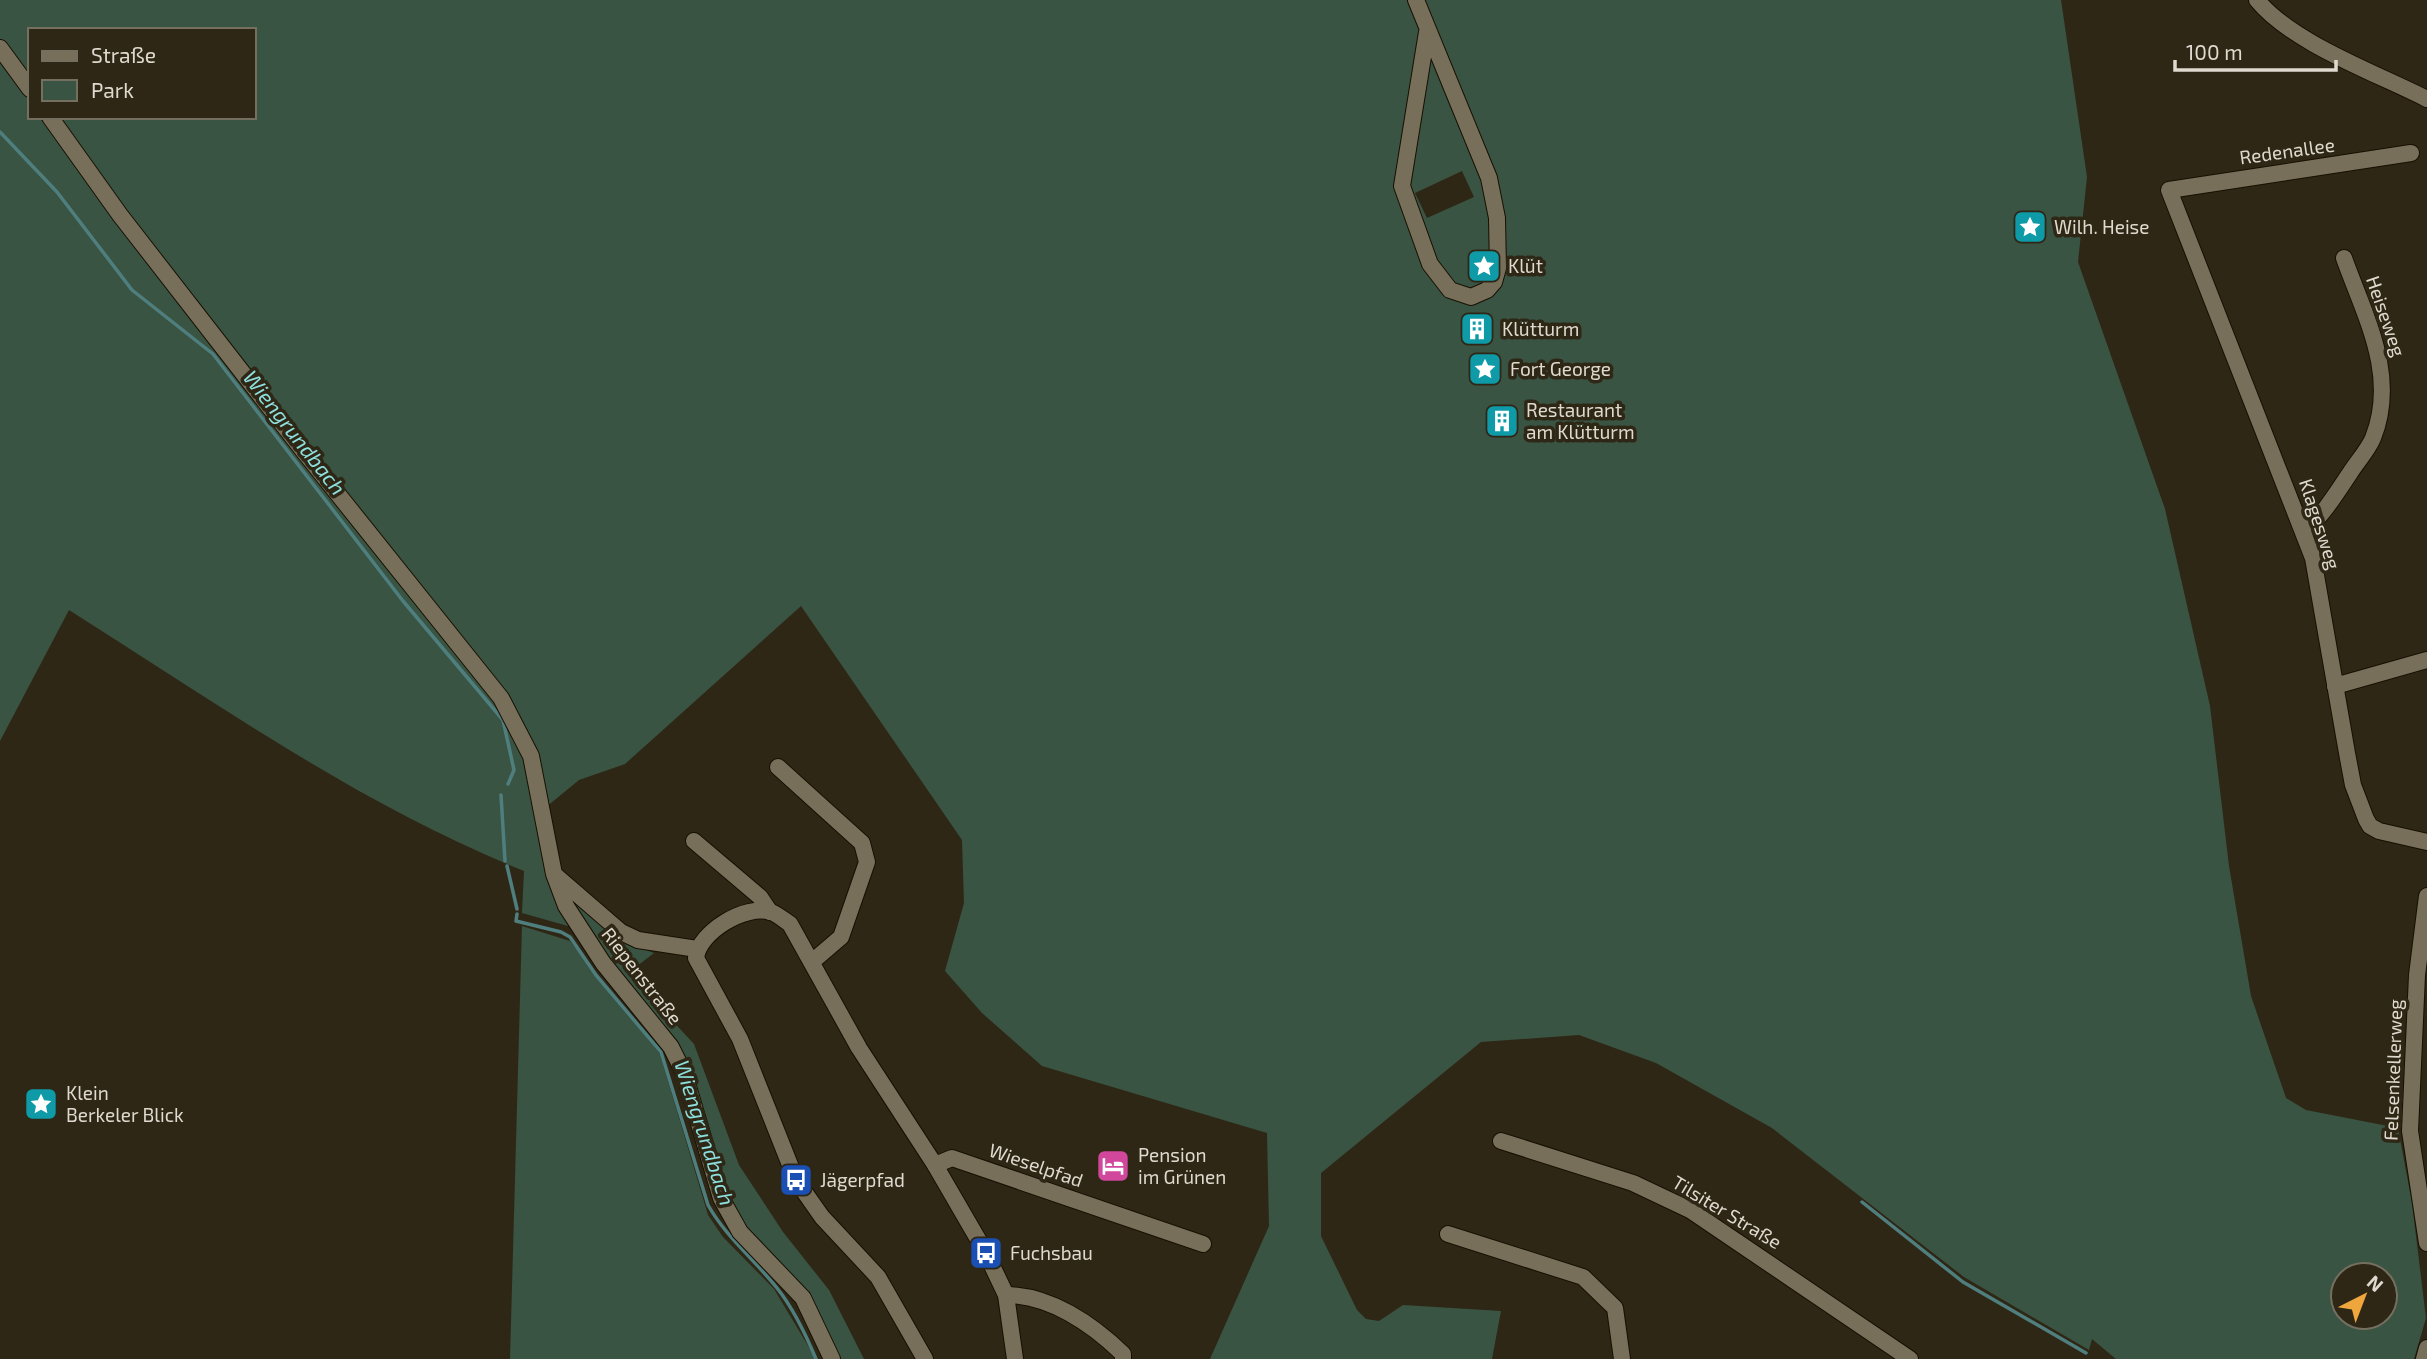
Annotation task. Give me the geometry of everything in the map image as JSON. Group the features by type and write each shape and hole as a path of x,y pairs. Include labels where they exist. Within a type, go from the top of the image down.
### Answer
{"street":[{"path":"1416,0 1489,178 1497,218 1498,268 1494,282 1487,290 1471,297 1450,290 1430,264 1402,186 1427,32"},
{"path":"2257,0 2270,17 2295,34 2427,99"},
{"path":"0,48 28,86"},
{"name":"Riepenstraße","path":"51,119 120,215 304,453 501,698 531,756 554,874 576,924 671,1047 684,1073 721,1198 730,1216 803,1298 832,1359"},
{"name":"Redenallee","path":"2169,190 2411,153"},
{"name":"Klagesweg","path":"2169,190 2313,558 2353,785 2366,819 2370,826 2379,831 2427,842"},
{"name":"Heiseweg","path":"2304,532 2319,519 2372,440 2382,407 2383,375 2378,354 2344,258"},
{"path":"2335,686 2427,660"},
{"path":"778,768 862,843 867,862 841,937 813,961"},
{"path":"694,841 760,897 771,912 790,923 859,1048 935,1165 986,1253 1006,1295 1015,1359"},
{"path":"554,874 621,932 638,940 696,950"},
{"name":"Felsenkellerweg","path":"2427,896 2417,975 2410,1131 2427,1243"},
{"path":"771,912 755,912 726,922 701,939 696,950 699,968 740,1039 796,1180 822,1217 878,1277 925,1359"},
{"name":"Tilsiter Straße","path":"1501,1141 1633,1183 1690,1210 1910,1359"},
{"name":"Wieselpfad","path":"935,1165 951,1158 1203,1244"},
{"path":"1448,1234 1583,1276 1615,1308 1622,1359"},
{"path":"1006,1295 1025,1295 1098,1329 1124,1354 1123,1359"},
{"path":"2424,1359 2427,1348"}],"green space":[{"name":"Klüt","path":"0,0 2061,0 2087,177 2078,262 2165,509 2210,706 2229,866 2251,996 2286,1098 2306,1110 2398,1128 2412,1203 2426,1318 2414,1359 2116,1359 2092,1339 2089,1350 1964,1277 1772,1128 1656,1063 1579,1035 1481,1042 1321,1173 1321,1236 1357,1310 1366,1319 1379,1321 1403,1305 1501,1311 1492,1359 1210,1359 1269,1226 1267,1133 1042,1066 982,1013 945,971 964,903 962,840 801,606 625,764 579,780 540,812 576,924 568,926 522,913 524,871 405,816 235,716 69,610 0,741","holes":["1462,171 1474,197 1427,218 1415,193"]},
{"path":"569,893 621,941 654,953 628,973 694,1044 739,1165 783,1232 829,1290 864,1359 838,1359 725,1198 690,1071 604,957"},
{"path":"522,926 570,941 660,1054 708,1215 723,1237 774,1289 816,1359 510,1359"}],"waterway":[{"name":"Wiengrundbach","path":"0,132 57,192 132,290 213,354 403,601 503,720 514,770 508,784"},
{"name":"Wiengrundbach","path":"501,795 505,861"},
{"name":"Wiengrundbach","path":"507,866 517,909"},
{"name":"Wiengrundbach","path":"517,914 516,921 561,932 570,937 596,975 661,1052 708,1205 723,1227 783,1296 799,1322 816,1359"},
{"path":"1862,1202 1963,1282 2086,1353"}],"place":[{"name":"Wilh. Heise","path":"2030,227"},
{"name":"Klüt","path":"1484,266"},
{"name":"Klütturm","path":"1477,329"},
{"name":"Fort George","path":"1485,369"},
{"name":"Restaurant am Klütturm","path":"1502,421"},
{"name":"Klein Berkeler Blick","path":"41,1104"},
{"name":"Pension im Grünen","path":"1113,1166"},
{"name":"Jägerpfad","path":"796,1180"},
{"name":"Fuchsbau","path":"986,1253"}]}
